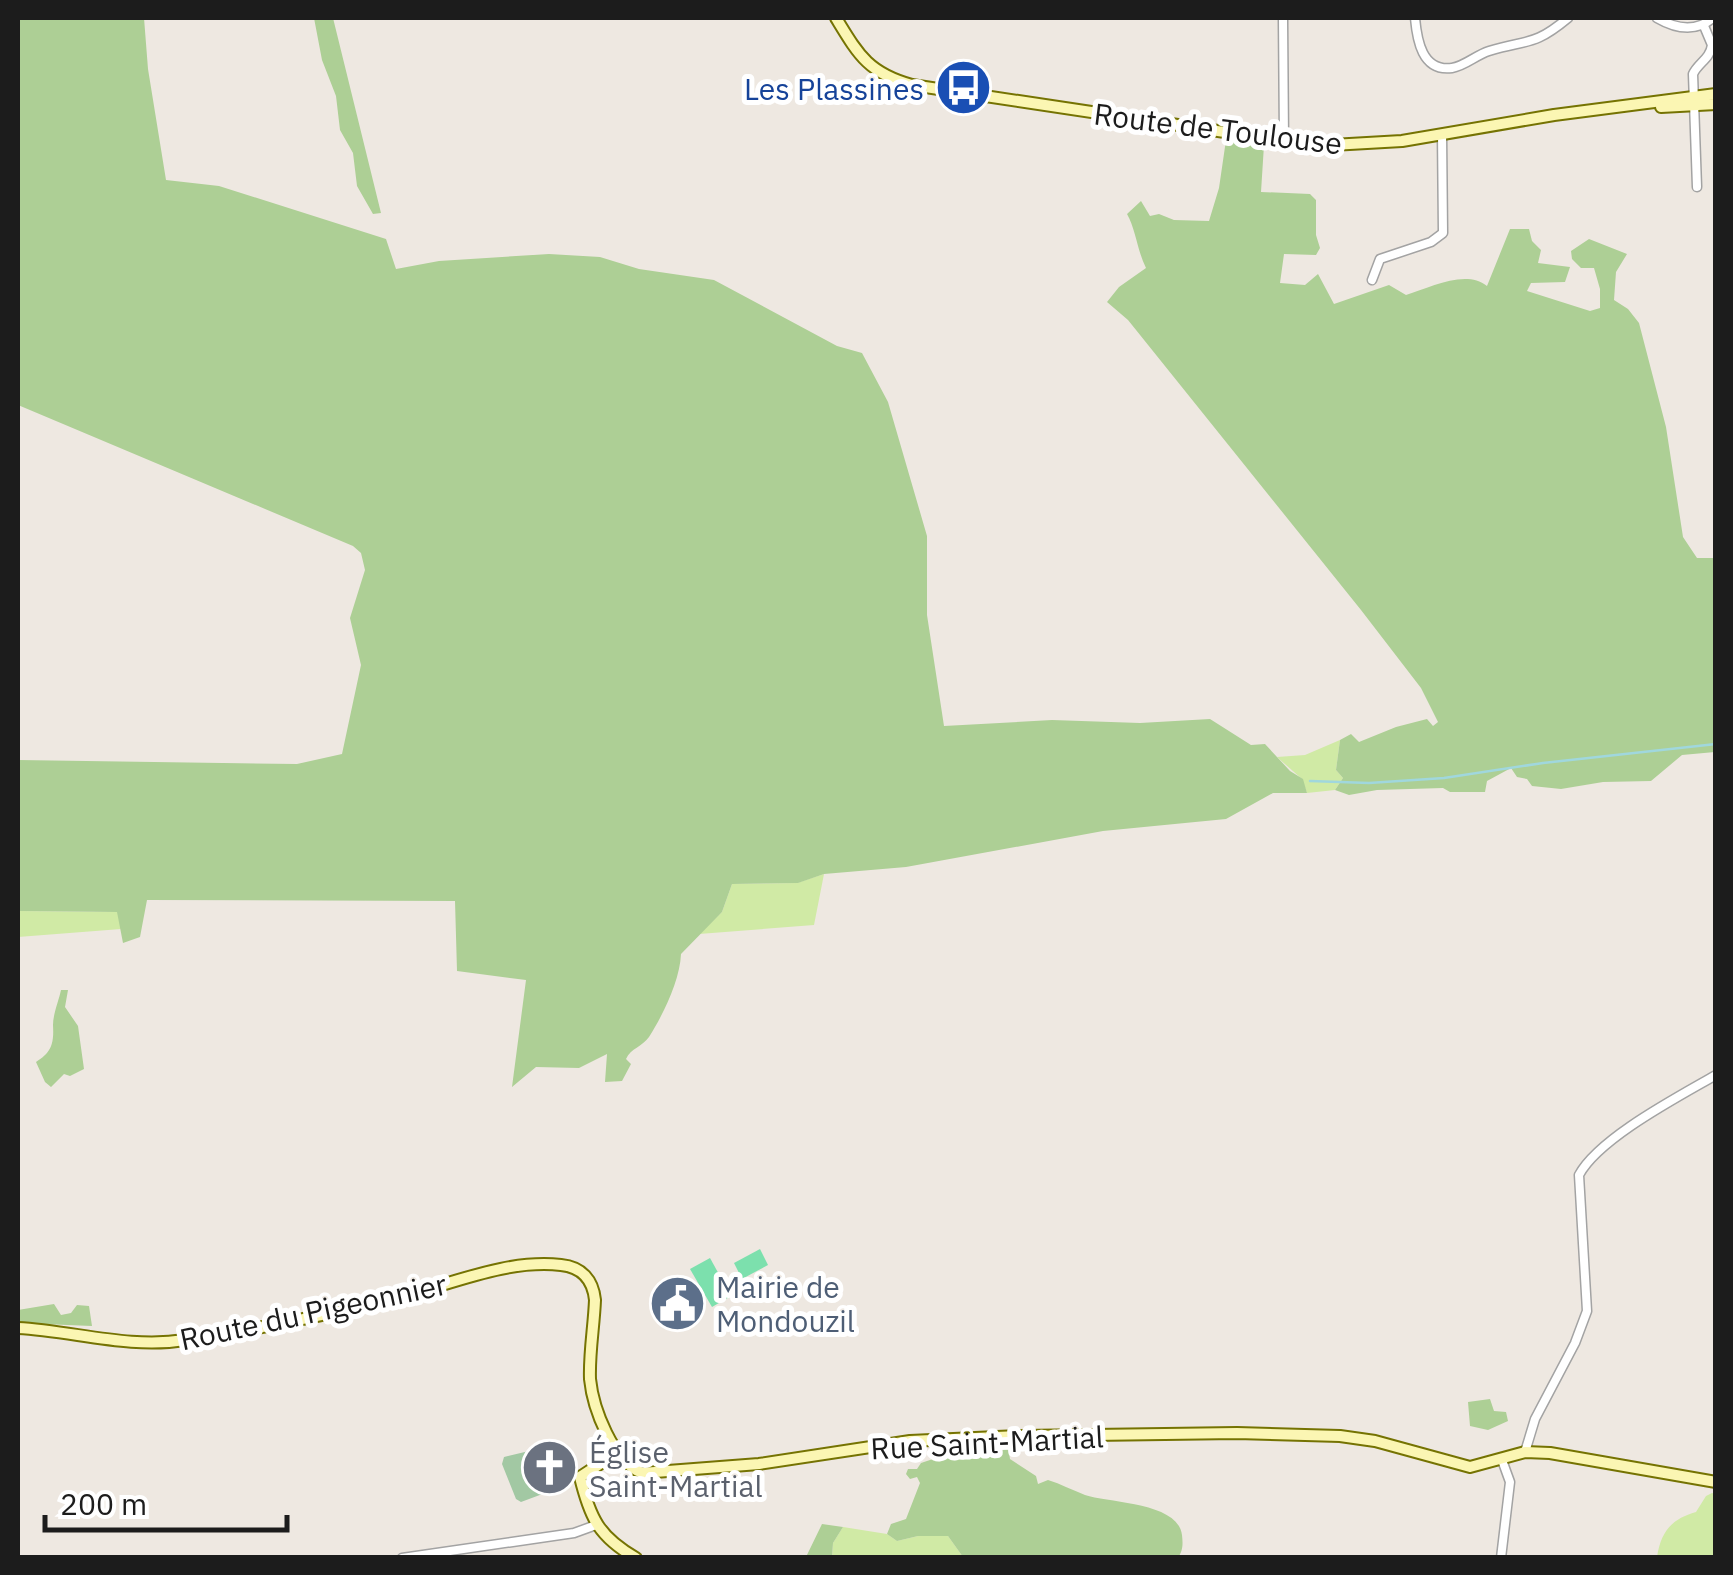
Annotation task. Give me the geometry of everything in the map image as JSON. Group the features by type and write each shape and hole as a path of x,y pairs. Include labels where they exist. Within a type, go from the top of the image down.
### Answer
{"street":[{"name":"Route de Toulouse","path":"836,18 871,68 893,80 1284,141 1364,144 1630,107 1716,104"},
{"path":"1282,18 1284,141"},
{"path":"1415,18 1425,58 1452,68 1489,51 1530,43 1568,18"},
{"path":"1657,18 1678,26 1704,26 1713,18"},
{"path":"1697,188 1692,74 1708,58 1712,46 1704,26"},
{"name":"Route de Toulouse","path":"1694,102 1716,94"},
{"path":"1372,280 1380,259 1432,242 1443,233 1442,134"},
{"path":"1716,1075 1623,1133 1584,1166 1577,1186 1587,1311 1576,1343 1536,1419 1525,1452 1716,1482"},
{"name":"Route du Pigeonnier","path":"18,1328 133,1342 172,1342 303,1319 495,1271 561,1265 578,1269 589,1279 594,1292 592,1388 618,1452"},
{"name":"Rue Saint-Martial","path":"618,1452 632,1469 648,1474 759,1464 910,1440 1237,1433 1357,1438 1470,1467 1525,1452"},
{"path":"618,1452 580,1478 598,1528 636,1558"},
{"path":"1501,1558 1510,1482 1502,1460"},
{"path":"402,1558 574,1533 586,1535 598,1528"}],"green space":[{"path":"18,18 144,18 166,180 219,186 386,239 396,269 439,261 549,254 600,257 639,269 714,280 837,346 862,353 888,402 927,536 927,615 944,726 1052,720 1140,723 1210,719 1251,745 1265,744 1303,779 1307,793 1273,793 1226,819 1103,831 906,867 824,874 798,883 732,884 722,912 681,954 678,975 665,1008 649,1037 628,1055 626,1059 631,1064 622,1081 605,1082 607,1054 579,1068 536,1067 512,1087 526,980 457,971 455,901 147,900 140,937 123,943 117,912 18,911 18,760 297,764 342,754 361,665 350,618 365,570 361,553 353,546 18,405"},
{"path":"314,18 333,18 381,213 373,214 357,186 353,153 340,130 336,96 322,60"},
{"path":"1226,140 1264,145 1261,192 1310,194 1316,200 1320,248 1316,255 1284,254 1280,283 1305,285 1318,274 1334,304 1389,285 1406,295 1458,280 1478,281 1487,286 1510,229 1529,229 1532,241 1541,250 1538,263 1570,267 1565,282 1531,283 1527,291 1590,311 1600,308 1594,268 1581,268 1572,259 1571,251 1589,239 1627,254 1616,272 1614,300 1639,323 1666,427 1683,537 1697,558 1715,558 1715,752 1682,755 1651,781 1603,782 1561,789 1532,786 1511,768 1487,781 1485,792 1450,792 1443,788 1349,795 1335,790 1343,778 1336,770 1340,740 1351,734 1359,742 1427,719 1433,726 1438,722 1421,688 1361,610 1128,320 1107,302 1119,287 1146,268 1127,214 1141,201 1150,216 1209,221 1219,188"},
{"path":"1340,740 1336,770 1343,778 1335,790 1307,793 1302,779 1277,757 1305,755"},
{"path":"824,874 814,925 699,934 722,912 732,884 797,883"},
{"path":"18,911 118,912 121,929 18,937"},
{"path":"61,990 68,990 65,1007 78,1026 84,1069 70,1076 64,1074 51,1087 36,1062 51,1046"},
{"path":"760,1249 768,1265 742,1279 734,1263"},
{"path":"710,1258 731,1296 712,1307 690,1269"},
{"path":"54,1304 61,1315 71,1313 77,1305 89,1306 92,1326 18,1323 18,1310"},
{"path":"1490,1399 1494,1411 1506,1412 1508,1421 1488,1430 1470,1426 1468,1402"},
{"path":"1007,1441 1010,1459 1036,1476 1038,1484 1048,1480 1085,1495 1169,1516 1182,1535 1178,1558 963,1557 948,1536 897,1541 887,1534 891,1524 906,1519 920,1483 917,1477 910,1479 908,1469 917,1469 933,1459 936,1443"},
{"path":"550,1446 556,1458 537,1465 531,1481 539,1483 565,1468 572,1483 521,1502 516,1499 502,1464 504,1457"},
{"path":"1712,1493 1715,1557 1657,1557 1669,1528 1696,1512"},
{"path":"822,1524 843,1527 833,1543 832,1557 806,1557"},
{"path":"843,1527 887,1534 897,1541 948,1536 963,1557 832,1558 833,1543"}],"waterway":[{"path":"1310,781 1369,783 1444,778 1716,744"}],"place":[{"name":"Les Plassines","path":"963,88"},
{"name":"Mairie de Mondouzil","path":"677,1303"},
{"name":"Église Saint-Martial","path":"550,1468"}]}
